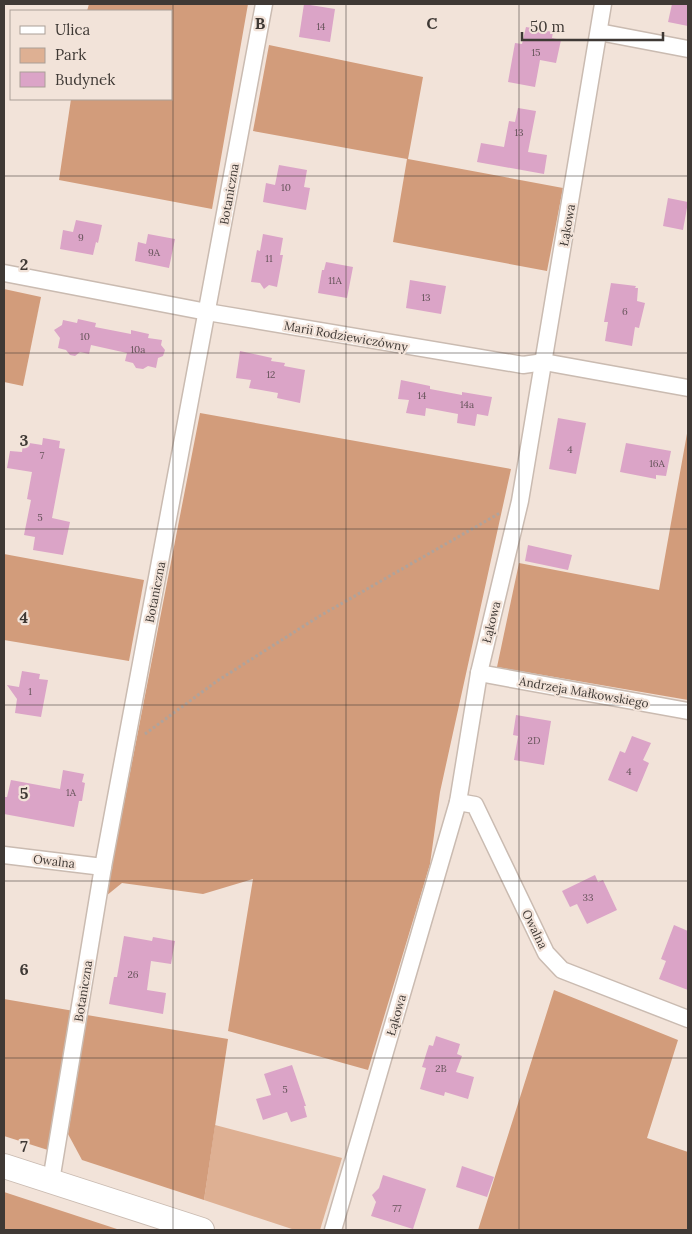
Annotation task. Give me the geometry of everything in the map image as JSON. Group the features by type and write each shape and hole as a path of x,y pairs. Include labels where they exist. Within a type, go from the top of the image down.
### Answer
{"main road":[{"path":"4,1166 202,1230"}],"street":[{"name":"Botaniczna","path":"51,1181 103,867 127,747 264,4"},
{"name":"Łąkowa","path":"334,1230 458,802 479,673 520,501 603,4"},
{"path":"599,32 688,49"},
{"name":"Marii Rodziewiczówny","path":"4,272 207,312 523,366 544,362 688,388"},
{"name":"Andrzeja Małkowskiego","path":"479,673 688,710"},
{"name":"Owalna","path":"458,802 475,805 546,953 562,970 688,1019"},
{"name":"Owalna","path":"4,855 103,867"}],"path":[{"path":"127,747 218,681 318,617 520,501"}],"green space":[{"path":"215,1125 342,1158 320,1230 295,1230 204,1200"}],"shaded area":[{"path":"89,4 248,4 212,209 59,180 71,100 172,100 172,10 87,10"},
{"path":"269,45 423,77 408,159 563,188 547,271 393,242 407,159 253,131"},
{"path":"4,289 41,297 23,386 4,382"},
{"path":"200,413 511,469 440,792 430,864 368,1070 228,1031 253,879 203,894 122,883 106,896"},
{"path":"688,428 688,700 497,667 519,563 659,590"},
{"path":"4,554 144,580 129,661 4,640"},
{"path":"554,990 678,1040 647,1138 688,1152 688,1230 478,1230"},
{"path":"4,999 74,1011 51,1151 4,1136"},
{"path":"87,1015 228,1039 204,1200 82,1160 68,1134"},
{"path":"4,1192 120,1230 4,1230"}],"building":[{"path":"304,4 335,9 330,42 299,37"},
{"path":"672,4 688,4 688,26 668,22"},
{"path":"526,27 553,32 552,38 561,40 556,63 540,60 535,87 508,82 515,43 522,44"},
{"path":"518,108 536,111 528,152 547,155 544,174 477,162 481,143 504,147 509,121 515,122"},
{"path":"279,165 307,170 304,187 310,188 306,210 263,202 266,183 275,185"},
{"path":"668,198 688,202 683,230 663,226"},
{"path":"76,220 102,225 93,255 60,249 63,230 73,232"},
{"path":"148,234 175,239 169,268 135,261 138,242 146,244"},
{"path":"263,234 283,238 280,255 283,255 277,287 269,285 264,289 260,283 251,282 257,250 260,251"},
{"path":"326,262 353,267 347,298 318,293 322,270 324,270"},
{"path":"410,280 446,286 441,314 406,308"},
{"path":"611,283 636,286 635,288 638,288 637,301 645,303 639,328 635,327 632,346 605,341 608,322 604,322"},
{"path":"78,319 96,323 95,327 131,334 131,330 149,334 148,338 162,340 161,345 165,350 163,356 158,358 156,368 148,366 143,369 136,368 133,363 125,361 127,353 91,345 89,354 80,352 75,356 70,355 66,350 58,348 60,338 54,330 62,325 63,320 77,323"},
{"path":"240,351 272,358 271,361 285,363 284,366 305,370 300,403 277,398 278,393 249,388 251,380 236,378"},
{"path":"401,380 430,386 430,389 462,395 462,392 492,397 488,416 477,414 475,426 457,423 458,414 426,408 425,416 406,413 409,400 398,399"},
{"path":"558,418 586,423 576,474 549,469"},
{"path":"43,438 60,441 59,448 65,449 52,518 70,522 63,555 33,550 35,537 24,535 31,500 27,499 32,472 7,468 10,451 22,452 23,442 42,445"},
{"path":"626,443 671,451 666,476 656,475 656,479 620,472"},
{"path":"528,545 572,555 568,570 525,561"},
{"path":"22,671 40,674 39,679 48,680 41,717 15,713 17,699 7,685 19,687"},
{"path":"516,715 551,721 544,765 514,760 518,736 513,735"},
{"path":"632,736 651,743 643,760 649,763 637,792 608,780 620,751 625,753"},
{"path":"63,770 84,774 82,782 85,783 82,801 79,801 74,827 4,814 4,797 7,797 11,780 60,789"},
{"path":"595,875 598,882 603,880 617,910 587,924 577,904 570,907 562,891"},
{"path":"674,925 688,931 688,990 659,979 666,961 661,959"},
{"path":"124,936 152,941 153,937 175,941 171,964 151,961 147,990 166,993 163,1014 109,1004 114,977 117,977"},
{"path":"436,1036 460,1044 457,1054 462,1056 456,1072 474,1077 468,1099 445,1092 444,1096 420,1089 426,1068 422,1067 429,1045 433,1046"},
{"path":"292,1065 306,1106 304,1106 307,1117 291,1122 287,1112 263,1120 256,1099 271,1095 264,1074"},
{"path":"462,1166 494,1177 487,1197 456,1187"},
{"path":"383,1175 426,1189 413,1229 371,1216 376,1202 372,1195 379,1188"}]}
